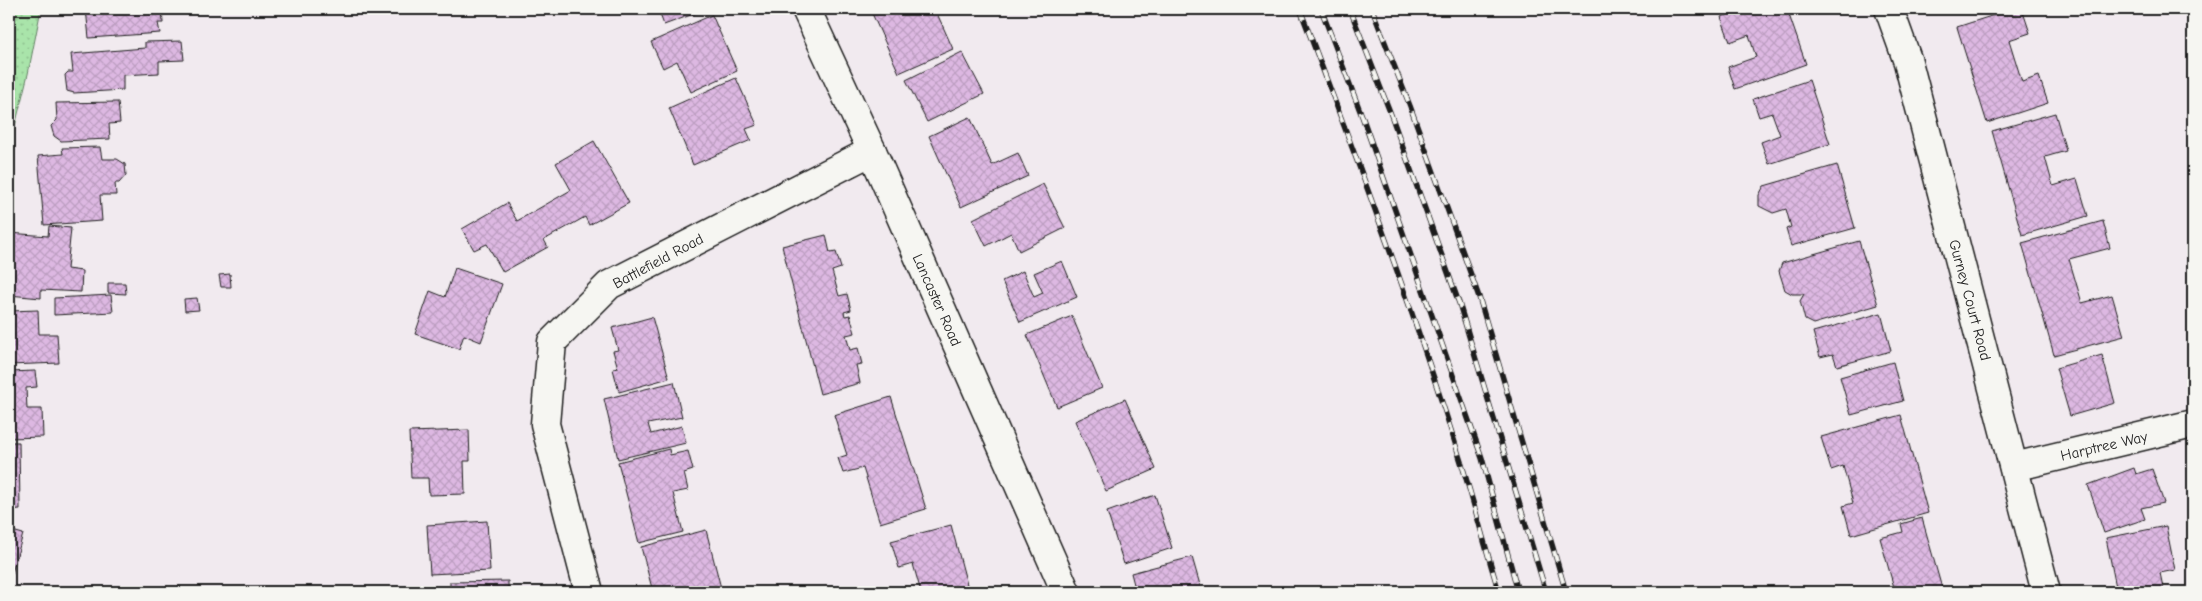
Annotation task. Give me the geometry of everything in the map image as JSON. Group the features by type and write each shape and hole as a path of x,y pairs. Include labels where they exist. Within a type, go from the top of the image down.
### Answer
{"street":[{"name":"Lancaster Road","path":"806,9 872,151 1066,592"},
{"name":"Gurney Court Road","path":"1889,9 1908,62 2046,592"},
{"name":"Battlefield Road","path":"589,592 545,424 552,342 609,285 872,151"},
{"name":"Harptree Way","path":"2014,467 2193,424"}],"green space":[{"path":"9,9 41,9 28,74 9,150"}],"building":[{"path":"86,9 162,9 163,23 158,23 160,33 89,38"},
{"path":"658,9 707,9 664,25"},
{"path":"870,9 935,9 953,49 899,73"},
{"path":"1743,9 1746,12 1756,9 1787,9 1806,64 1735,89 1728,67 1756,57 1749,35 1730,42 1721,17"},
{"path":"2013,9 2022,9 2030,33 2009,40 2022,82 2039,76 2048,103 1987,123 1957,27"},
{"path":"712,15 737,71 691,92 677,61 663,68 651,42"},
{"path":"182,41 184,60 159,61 159,73 123,75 123,90 74,93 67,91 65,75 68,72 73,72 71,54 145,48 145,42"},
{"path":"962,52 984,94 927,122 906,80"},
{"path":"736,78 757,125 746,129 751,140 693,165 669,108"},
{"path":"1809,80 1830,144 1769,164 1761,142 1780,135 1772,113 1759,117 1753,99"},
{"path":"118,102 120,123 109,124 110,139 61,141 54,136 51,126 57,120 56,103"},
{"path":"2055,113 2066,151 2045,157 2053,186 2077,179 2088,216 2022,235 1992,131"},
{"path":"970,117 992,165 1018,153 1028,176 961,207 929,136"},
{"path":"594,141 629,203 589,225 585,217 544,240 548,247 503,272 487,244 474,250 462,229 507,203 517,221 571,190 556,163"},
{"path":"100,147 102,159 117,159 125,164 126,175 119,183 115,183 116,195 100,195 102,221 44,225 38,156 63,154 62,148"},
{"path":"1837,165 1855,228 1791,246 1786,229 1791,227 1786,209 1773,213 1759,206 1759,195 1764,186"},
{"path":"1043,184 1065,228 1019,251 1011,233 986,246 973,219"},
{"path":"2103,221 2110,248 2069,259 2082,303 2112,295 2124,336 2054,355 2022,243"},
{"path":"49,226 71,228 67,269 82,271 81,292 41,290 41,298 9,295 9,233 48,236"},
{"path":"826,235 830,253 836,252 841,268 832,271 839,296 847,294 851,310 844,312 845,316 850,315 855,333 846,335 850,350 858,348 862,364 856,365 860,383 820,394 782,246"},
{"path":"1859,241 1878,305 1813,324 1805,320 1800,301 1804,294 1792,294 1785,290 1779,271 1782,263"},
{"path":"1062,261 1077,297 1020,322 1002,281 1023,271 1034,297 1043,293 1034,273"},
{"path":"455,268 502,284 481,342 464,335 459,349 415,334 430,291 445,297"},
{"path":"230,274 231,287 221,287 219,275"},
{"path":"108,283 125,283 126,294 108,293"},
{"path":"111,295 113,312 54,315 54,298"},
{"path":"197,298 199,310 185,311 184,299"},
{"path":"38,310 39,334 57,334 59,363 9,365 9,311"},
{"path":"1881,313 1891,351 1837,366 1833,354 1820,357 1813,332"},
{"path":"1072,316 1102,388 1057,407 1027,335"},
{"path":"652,317 669,378 619,392 613,369 618,368 613,351 618,350 612,328"},
{"path":"2102,355 2115,403 2070,416 2056,368"},
{"path":"1893,362 1903,401 1851,415 1840,377"},
{"path":"35,371 37,387 26,388 27,409 42,409 43,437 9,438 9,372"},
{"path":"674,382 682,417 648,424 651,434 682,426 686,443 618,459 604,399"},
{"path":"891,397 926,509 880,523 863,468 843,473 838,458 847,455 834,415"},
{"path":"1125,399 1156,469 1106,491 1075,421"},
{"path":"1901,415 1928,513 1851,535 1843,506 1853,503 1843,466 1831,470 1821,437"},
{"path":"469,430 470,461 464,461 465,494 429,495 428,478 411,478 409,432"},
{"path":"9,442 19,442 20,509 9,510"},
{"path":"669,449 670,455 688,451 693,470 684,473 688,490 673,493 683,532 639,543 618,462"},
{"path":"2134,468 2136,474 2152,469 2164,503 2141,508 2145,519 2104,533 2088,485"},
{"path":"1155,495 1172,548 1124,564 1107,512"},
{"path":"1922,518 1943,592 1891,592 1895,591 1880,538 1903,532 1901,524"},
{"path":"487,521 490,571 430,574 427,525"},
{"path":"951,525 969,592 921,592 913,564 899,568 891,541"},
{"path":"2166,526 2175,570 2160,573 2164,592 2117,592 2106,538"},
{"path":"9,530 23,534 9,584"},
{"path":"706,530 722,592 653,592 641,547"},
{"path":"1192,557 1202,592 1136,592 1131,573"},
{"path":"508,581 508,592 450,592 450,582"}],"railway":[{"path":"1300,9 1364,179 1444,407 1499,592"},
{"path":"1321,9 1362,116 1482,458 1518,592"},
{"path":"1350,9 1390,112 1459,303 1546,592"},
{"path":"1372,9 1410,106 1479,297 1566,592"}]}
